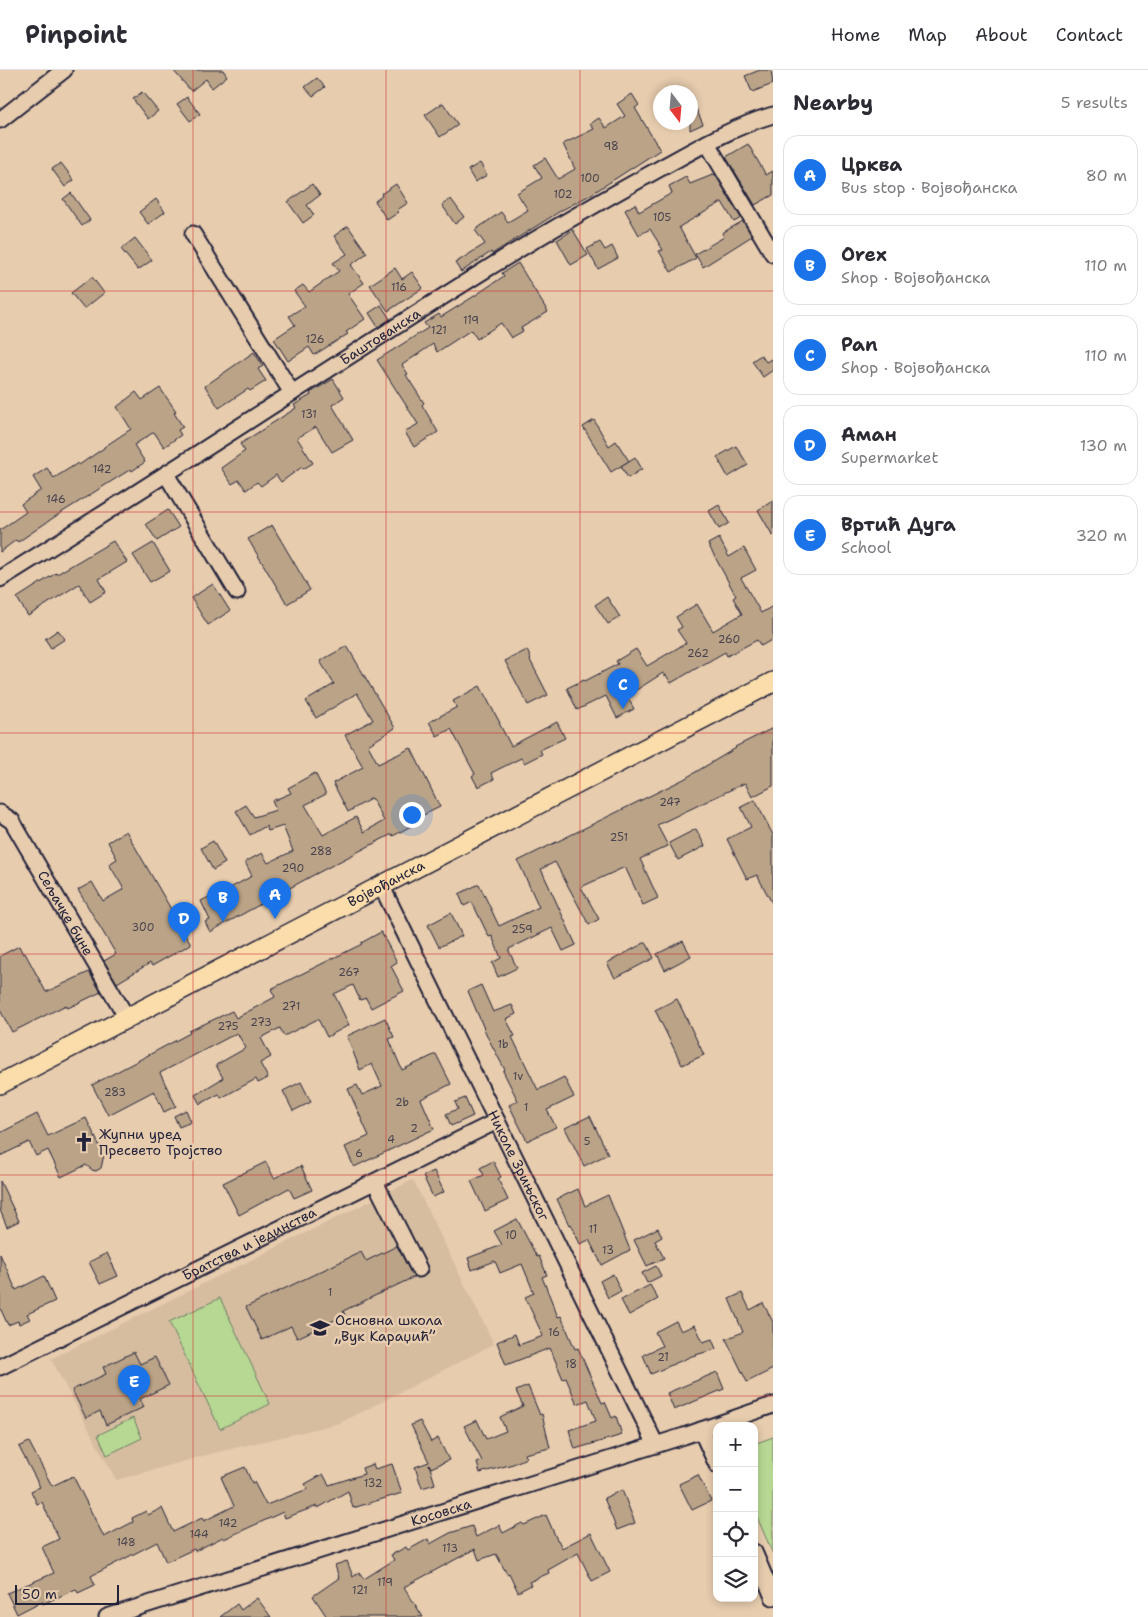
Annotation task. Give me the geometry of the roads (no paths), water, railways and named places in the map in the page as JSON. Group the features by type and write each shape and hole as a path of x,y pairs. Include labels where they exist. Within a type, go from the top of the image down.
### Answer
{"main road":[{"name":"Војвођанска","path":"0,1084 773,682"}],"street":[{"path":"0,120 64,70"},
{"name":"Баштованска","path":"0,579 380,335 533,240 707,143 746,124 773,115"},
{"path":"707,143 773,254"},
{"path":"193,234 292,393"},
{"path":"166,474 237,592"},
{"name":"Сељачке буне","path":"0,813 12,821 127,1018"},
{"name":"Николе Зрињског","path":"382,887 656,1445"},
{"name":"Братства и јединства","path":"0,1367 497,1122"},
{"path":"375,1182 419,1269"},
{"name":"Косовска","path":"107,1617 656,1445 773,1405"},
{"path":"701,1430 713,1456"},
{"path":"756,1557 773,1597"}],"place":[{"name":"Pan","path":"623,709"},
{"name":"Црква","path":"275,919"},
{"name":"Orex","path":"223,922"},
{"name":"Аман","path":"184,943"},
{"name":"Жупни уред Пресвето Тројство","path":"84,1142"},
{"name":"Основна школа „Вук Караџић”","path":"320,1328"},
{"name":"Вртић Дуга","path":"134,1406"}]}
